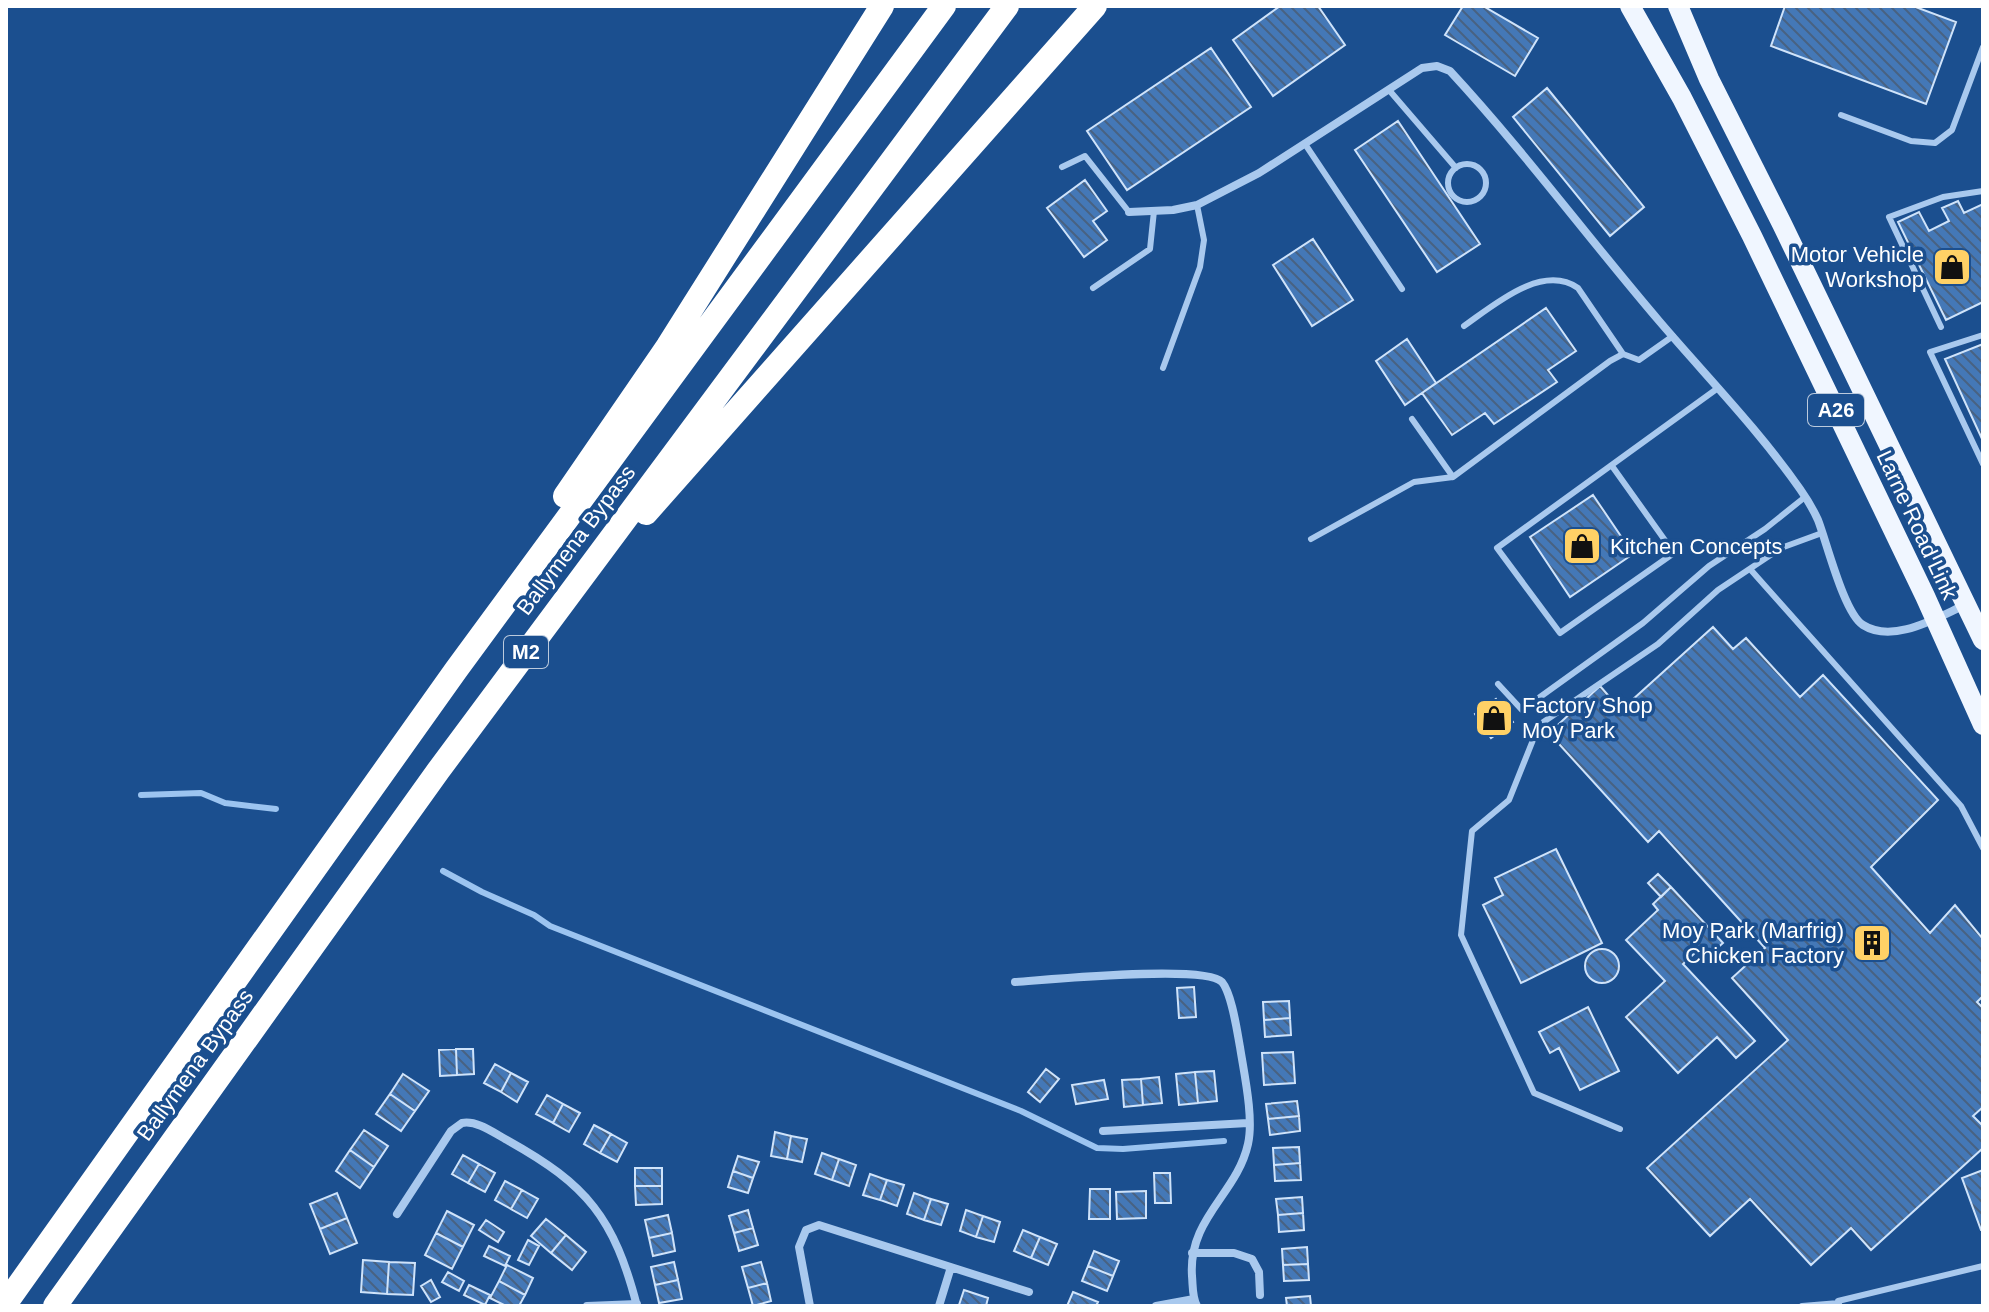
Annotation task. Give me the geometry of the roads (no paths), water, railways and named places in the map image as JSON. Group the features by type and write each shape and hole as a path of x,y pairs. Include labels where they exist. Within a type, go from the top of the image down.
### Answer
{"highway":[{"name":"M2","path":"292,899 668,346 882,6"},
{"name":"Ballymena Bypass","path":"6,1303 456,670 944,6"},
{"name":"Ballymena Bypass","path":"55,1306 438,771 1007,6"},
{"name":"M2","path":"438,771 602,561 1095,6"}],"main road":[{"name":"Larne Road Link","path":"1630,6 1682,98 1752,236 1983,725"},
{"name":"Larne Road Link","path":"1678,6 1709,79 1983,640"}],"street":[{"path":"1129,212 1197,205 1259,173 1422,68 1437,66 1450,71 1747,420 1805,497 1848,604 1860,623 1876,631 1892,632 1966,604"},
{"path":"1015,982 1167,974 1209,975 1222,982 1234,1013 1248,1100 1249,1143 1236,1174 1197,1234 1192,1253 1196,1303 1156,1306"},
{"path":"397,1214 451,1131 462,1123 477,1125 541,1161 586,1195 601,1214 613,1235 637,1305 587,1306"},
{"path":"1103,1131 1248,1123"},
{"path":"810,1306 799,1247 801,1238 814,1225 1029,1292"},
{"path":"1192,1253 1234,1253 1252,1259 1259,1272 1260,1295"},
{"path":"939,1306 951,1267"}],"lane":[{"path":"1841,115 1911,141 1935,143 1952,130 1983,47"},
{"path":"1389,90 1456,168"},
{"path":"1305,144 1402,289"},
{"path":"1062,167 1085,156 1129,212"},
{"path":"1467,164 1482,172 1486,183 1478,198 1465,201 1454,196 1448,185 1451,172 1456,168 1467,164"},
{"path":"1941,327 1889,217 1943,197 1983,191"},
{"path":"1163,368 1200,267 1204,240 1197,205"},
{"path":"1093,288 1150,249 1154,211"},
{"path":"1464,326 1518,289 1554,280 1569,281 1578,288 1623,354 1639,360 1673,336"},
{"path":"1983,335 1930,352 1983,464"},
{"path":"1311,539 1414,482 1453,477 1623,354"},
{"path":"1612,466 1674,553 1560,633 1497,548 1718,388"},
{"path":"1412,419 1453,477"},
{"path":"1498,684 1522,710 1643,623 1709,566 1765,529 1805,497"},
{"path":"1620,1129 1534,1093 1461,935 1472,831 1509,800 1539,725 1658,644 1718,590 1781,548 1822,533"},
{"path":"1750,569 1961,806 1983,848"},
{"path":"1802,1306 1839,1304 1983,1266"}],"waterway":[{"path":"141,795 201,793 225,803 276,809"},
{"path":"443,871 534,915 550,926 1021,1111 1097,1148 1123,1149 1224,1141"}],"place":[{"name":"Motor Vehicle Workshop","path":"1952,267"},
{"name":"Kitchen Concepts","path":"1582,546"},
{"name":"Factory Shop Moy Park","path":"1494,718"},
{"name":"Moy Park (Marfrig) Chicken Factory","path":"1872,943"}]}
